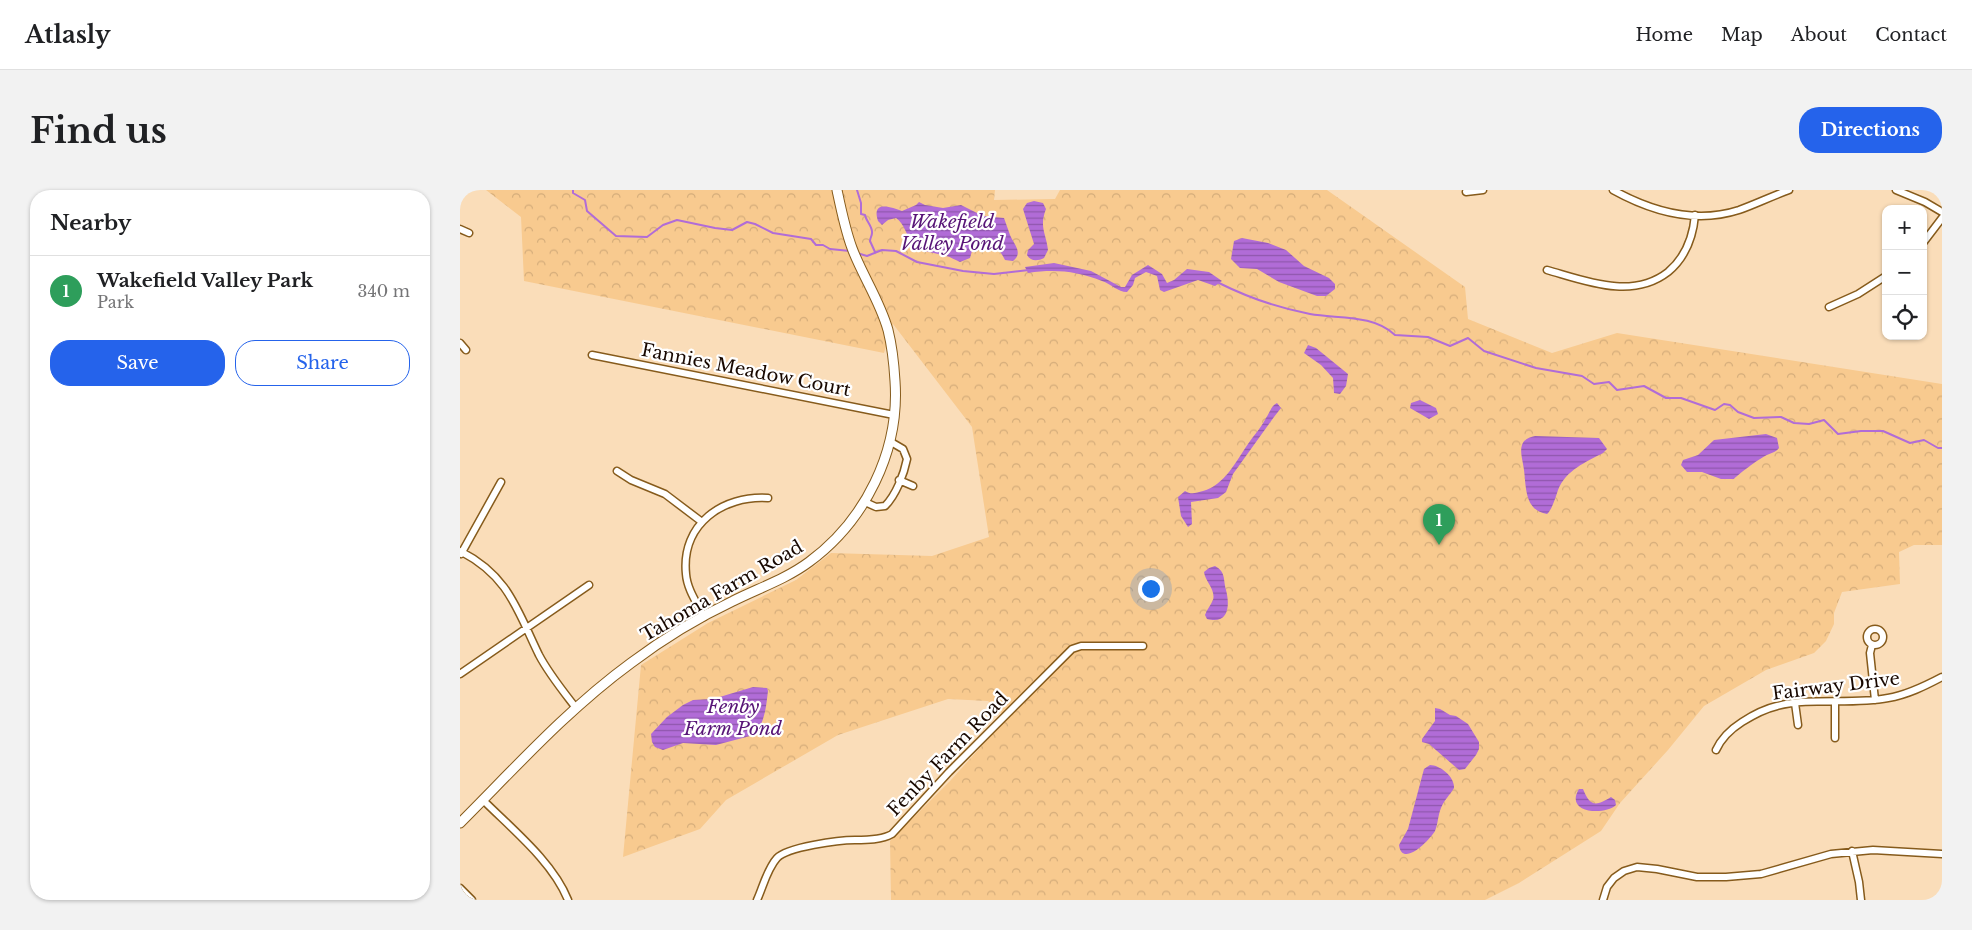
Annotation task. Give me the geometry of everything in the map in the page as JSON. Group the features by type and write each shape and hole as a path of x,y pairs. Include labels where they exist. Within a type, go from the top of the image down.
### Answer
{"street":[{"name":"Tahoma Farm Road","path":"460,823 540,741 631,662 704,616 791,574 810,562 840,534 865,502 884,462 890,442 894,415 895,382 888,329 852,248 837,190"},
{"path":"1466,192 1483,190"},
{"path":"1613,190 1636,202 1680,215 1729,213 1790,190"},
{"path":"1896,190 1925,202 1942,212"},
{"path":"1547,270 1614,286 1635,286 1651,282 1672,268 1687,251 1693,235 1695,215"},
{"path":"1927,238 1942,218"},
{"path":"460,229 469,233"},
{"path":"1829,307 1858,294 1882,279"},
{"path":"460,343 466,350"},
{"name":"Fannies Meadow Court","path":"592,355 894,415"},
{"path":"865,502 876,507 885,506 891,499 899,480 906,462 906,454 903,449 890,442"},
{"path":"618,471 631,480 665,494 702,522"},
{"path":"899,480 913,486"},
{"path":"501,482 461,553 485,568 503,585 516,604 547,669 576,708"},
{"path":"704,616 688,583 686,566 691,540 702,522 715,510 729,503 756,497 768,498"},
{"path":"460,674 588,585"},
{"path":"1872,644 1870,653 1875,700"},
{"name":"Fenby Farm Road","path":"757,900 773,865 784,853 835,840 865,840 892,834 949,772 1072,649 1081,646 1143,646"},
{"name":"Fairway Drive","path":"1716,750 1723,737 1748,718 1768,708 1795,703 1875,700 1909,693 1942,677"},
{"path":"1795,703 1798,725"},
{"path":"1835,703 1835,738"},
{"path":"483,800 545,862 556,876 568,900"},
{"path":"1603,900 1607,886 1614,878 1624,871 1637,867 1696,877 1742,876 1778,870 1831,854 1852,851 1872,850 1942,854"},
{"path":"1852,851 1861,900"},
{"path":"460,888 472,900"}],"green space":[{"path":"486,190 995,190 994,200 1055,199 1060,190 1327,190 1465,287 1468,319 1552,353 1617,333 1942,384 1942,545 1914,545 1899,552 1900,584 1842,592 1834,613 1834,624 1826,641 1814,653 1766,670 1704,706 1668,750 1620,803 1601,831 1519,883 1485,900 891,900 890,841 950,781 1007,718 988,701 948,699 838,735 726,800 700,829 623,857 641,665 708,623 796,580 831,553 932,556 989,537 972,427 893,324 884,353 524,281 521,217"}],"water":[{"path":"1034,201 1043,203 1046,209 1043,225 1048,250 1044,258 1037,260 1030,259 1027,255 1028,250 1034,244 1023,209 1027,203"},
{"name":"Wakefield Valley Pond","path":"919,202 943,208 961,205 983,216 1004,218 1017,248 1018,255 1013,261 1005,260 995,246 979,240 974,244 970,258 960,262 948,256 924,251 917,247 896,218 888,220 882,225 878,221 877,210 880,208 888,207 902,211"},
{"path":"1242,238 1268,243 1286,250 1304,266 1329,278 1335,284 1335,289 1326,296 1317,296 1279,282 1257,269 1240,268 1231,259 1234,241"},
{"path":"1054,263 1091,271 1121,287 1125,287 1132,275 1148,265 1162,274 1167,283 1174,280 1187,269 1209,272 1222,281 1215,286 1198,280 1164,292 1160,290 1157,276 1146,272 1135,278 1133,285 1127,292 1083,275 1056,271 1028,273 1025,267"},
{"path":"1308,345 1316,348 1348,374 1346,386 1340,394 1334,393 1333,378 1321,365 1304,353"},
{"path":"1420,400 1436,408 1438,414 1429,419 1410,408 1411,403"},
{"path":"1277,403 1281,408 1233,474 1226,492 1218,498 1191,502 1192,524 1188,527 1181,516 1178,497 1185,491 1194,493 1218,484 1234,465 1272,407"},
{"path":"1766,434 1777,438 1779,448 1758,460 1734,479 1721,479 1702,472 1687,472 1681,465 1683,460 1698,455 1714,440"},
{"path":"1535,436 1599,438 1607,449 1577,467 1566,477 1547,514 1533,507 1527,494 1521,447 1526,440"},
{"path":"1215,566 1219,568 1224,576 1228,607 1224,616 1214,620 1207,619 1205,615 1214,596 1204,572"},
{"name":"Fenby Farm Pond","path":"753,687 767,688 768,691 762,722 759,728 750,736 716,745 683,743 663,750 655,747 652,742 651,734 667,717 683,705 693,700 713,699"},
{"path":"1435,708 1456,716 1468,724 1479,742 1479,749 1476,755 1465,769 1459,770 1429,744 1422,742 1422,739 1435,721"},
{"path":"1430,765 1446,772 1454,784 1454,788 1442,805 1435,831 1422,846 1405,854 1401,851 1399,845 1408,829 1424,769"},
{"path":"1579,789 1583,789 1591,802 1601,802 1611,797 1615,800 1616,805 1603,811 1581,808 1577,803 1576,797"}],"waterway":[{"path":"573,190 573,193 585,200 587,211 616,236 647,237 663,225 677,220 732,230 747,222 773,233 811,239 816,245 823,245 830,249 850,251"},
{"path":"857,190 861,203 861,214 865,215 872,231 870,241 875,252"},
{"path":"857,253 867,256 882,250 896,251 917,262 963,271 994,274 1029,270"},
{"path":"1219,283 1287,309 1310,314 1366,320 1386,328 1395,335 1428,337 1450,346 1468,338 1484,351 1536,368 1582,376 1594,384 1609,382 1617,390 1644,386 1666,398 1681,398 1715,410 1724,404 1730,405 1738,412 1754,418 1781,417 1794,423 1809,424 1824,420 1838,434 1883,431 1910,443 1924,440 1938,448 1942,448"}],"place":[{"name":"Wakefield Valley Park","path":"1439,545"}]}
